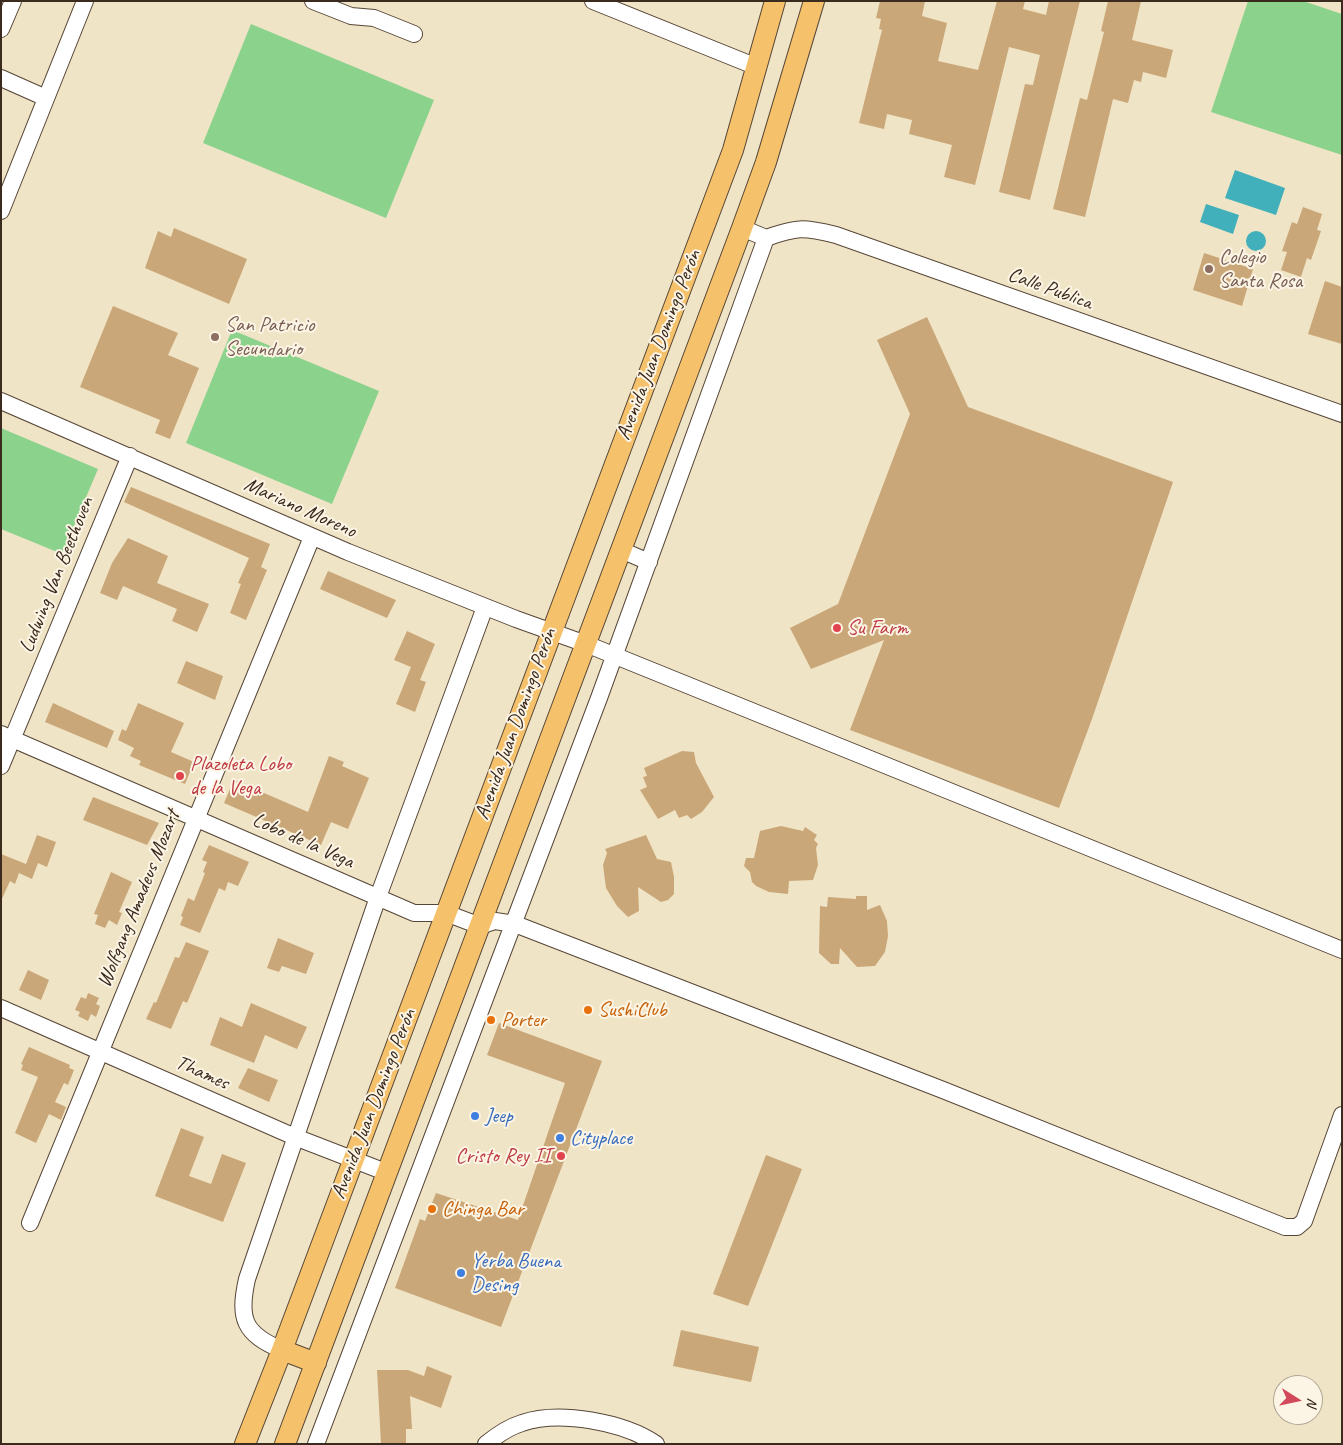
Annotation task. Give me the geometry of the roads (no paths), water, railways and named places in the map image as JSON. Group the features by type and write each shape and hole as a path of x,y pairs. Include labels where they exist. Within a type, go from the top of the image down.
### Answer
{"main road":[{"name":"Avenida Juan Domingo Perón","path":"245,1444 733,150 776,1"},
{"name":"Avenida Juan Domingo Perón","path":"285,1444 742,228 766,162 814,1"},
{"path":"282,1350 316,1363"}],"street":[{"path":"1,29 13,1"},
{"path":"1,211 85,1"},
{"path":"313,1 351,16 374,18 414,34"},
{"path":"593,1 757,67"},
{"path":"1,78 46,98"},
{"path":"316,1444 515,924 615,656 766,238 742,228"},
{"name":"Calle Publica","path":"766,238 792,229 811,229 836,235 1342,414"},
{"name":"Mariano Moreno","path":"1,401 312,537 485,607 586,644 1342,950"},
{"name":"Ludwing Van Beethoven","path":"1,766 7,737 130,456"},
{"name":"Wolfgang Amadeus Mozart","path":"30,1223 312,537"},
{"path":"621,550 649,562"},
{"path":"282,1350 255,1336 246,1324 244,1293 295,1137 378,897 485,607"},
{"name":"Lobo de la Vega","path":"7,737 196,817 414,913 446,913 480,926"},
{"path":"480,926 495,921 515,924 943,1090 1285,1227 1297,1227 1304,1221 1342,1115"},
{"name":"Thames","path":"1,1008 295,1137 388,1173"},
{"path":"486,1444 499,1434 523,1422 571,1418 594,1421 623,1429 656,1444"}],"water":[{"path":"1235,170 1285,188 1276,215 1225,198"},
{"path":"1206,204 1239,215 1233,234 1200,222"},
{"path":"1256,231 1263,234 1266,241 1263,248 1256,251 1249,248 1246,241 1249,234"}],"place":[{"name":"Colegio Santa Rosa","path":"1209,269"},
{"name":"San Patricio Secundario","path":"215,337"},
{"name":"Su Farm","path":"837,628"},
{"name":"Plazoleta Lobo de la Vega","path":"180,776"},
{"name":"SushiClub","path":"588,1010"},
{"name":"Porter","path":"491,1020"},
{"name":"Jeep","path":"475,1116"},
{"name":"Cityplace","path":"560,1138"},
{"name":"Cristo Rey II","path":"561,1156"},
{"name":"Chinga Bar","path":"432,1209"},
{"name":"Yerba Buena Desing","path":"461,1273"}]}
